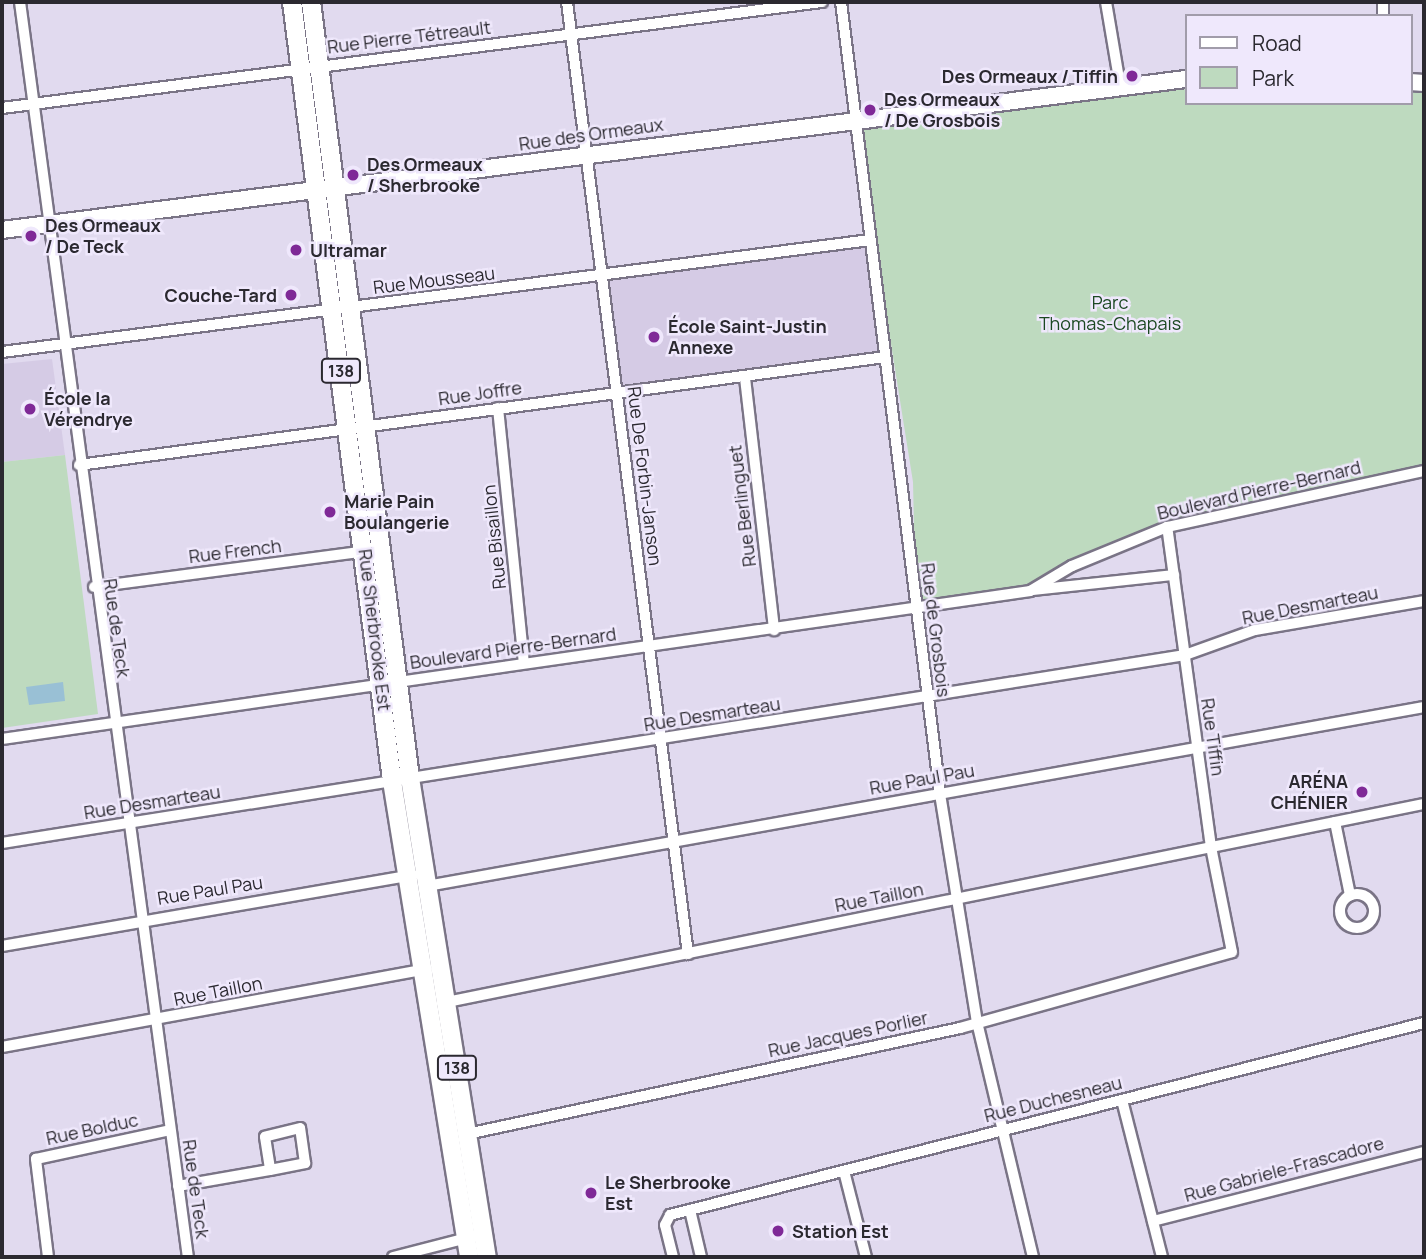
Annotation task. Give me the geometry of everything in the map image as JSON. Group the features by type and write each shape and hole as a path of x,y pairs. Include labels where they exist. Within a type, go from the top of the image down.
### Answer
{"main road":[{"name":"Rue Sherbrooke Est","path":"292,2 300,69 325,190 401,780 420,878 475,1237 487,1257"},
{"name":"Rue Sherbrooke Est","path":"311,2 319,66 325,190"},
{"name":"Rue Sherbrooke Est","path":"438,1004 467,1134 475,1237 469,1257"}],"street":[{"name":"Rue de Teck","path":"20,2 94,587 188,1257"},
{"name":"Rue De Forbin-Janson","path":"567,2 688,954"},
{"name":"Rue Pierre Tétreault","path":"2,108 822,2"},
{"name":"Rue de Grosbois","path":"841,2 940,794 976,1022 1000,1131 1033,1257"},
{"path":"1106,2 1119,85"},
{"name":"Rue des Ormeaux","path":"2,230 325,190 855,118 1184,79"},
{"name":"Rue Mousseau","path":"2,352 870,240"},
{"name":"Rue Joffre","path":"79,464 745,378 885,357"},
{"name":"Rue Berlinguet","path":"745,378 774,630"},
{"name":"Rue Bisaillon","path":"498,408 524,663"},
{"name":"Boulevard Pierre-Bernard","path":"1030,591 1072,566 1167,527 1424,471"},
{"name":"Rue Tiffin","path":"1167,527 1211,847 1232,952"},
{"name":"Rue French","path":"94,587 373,551"},
{"name":"Boulevard Pierre-Bernard","path":"2,739 524,663 916,610 1030,591 1174,575"},
{"name":"Rue Desmarteau","path":"2,843 1185,655 1255,630 1424,601"},
{"name":"Rue Paul Pau","path":"2,946 141,920 673,841 1424,707"},
{"name":"Rue Taillon","path":"438,1004 1424,804"},
{"path":"1335,822 1350,895"},
{"name":"Rue Jacques Porlier","path":"467,1134 976,1022 1232,952"},
{"name":"Rue Taillon","path":"2,1047 432,968"},
{"name":"Rue Duchesneau","path":"673,1257 665,1220 690,1210 1424,1023"},
{"path":"1122,1100 1162,1257"},
{"path":"178,1186 270,1170 305,1163 300,1128 265,1137 270,1170"},
{"name":"Rue Bolduc","path":"48,1257 36,1159 170,1130"},
{"name":"Rue Gabriele-Frascadore","path":"1153,1221 1424,1152"},
{"path":"844,1171 866,1257"},
{"path":"690,1210 701,1257"},
{"path":"393,1257 475,1237"}],"shaded area":[{"path":"870,240 885,357 617,394 602,277"},
{"name":"École la Vérendrye","path":"52,359 65,455 2,462 2,364"}],"green space":[{"name":"Parc Thomas-Chapais","path":"1184,81 1184,105 1412,105 1412,81 1424,81 1424,471 1167,527 1030,591 916,609 913,482 855,118"},
{"path":"65,455 98,714 2,728 2,462"}],"water":[{"path":"63,682 65,701 29,705 26,687"}],"place":[{"name":"Des Ormeaux / Tiffin","path":"1132,76"},
{"name":"Des Ormeaux / De Grosbois","path":"870,110"},
{"name":"Des Ormeaux / Sherbrooke","path":"353,175"},
{"name":"Des Ormeaux / De Teck","path":"31,236"},
{"name":"Ultramar","path":"296,250"},
{"name":"Couche-Tard","path":"291,295"},
{"name":"École Saint-Justin Annexe","path":"654,337"},
{"name":"École la Vérendrye","path":"30,409"},
{"name":"Marie Pain Boulangerie","path":"330,512"},
{"name":"ARÉNA CHÉNIER","path":"1362,792"},
{"name":"Le Sherbrooke Est","path":"591,1193"},
{"name":"Station Est","path":"778,1231"}]}
